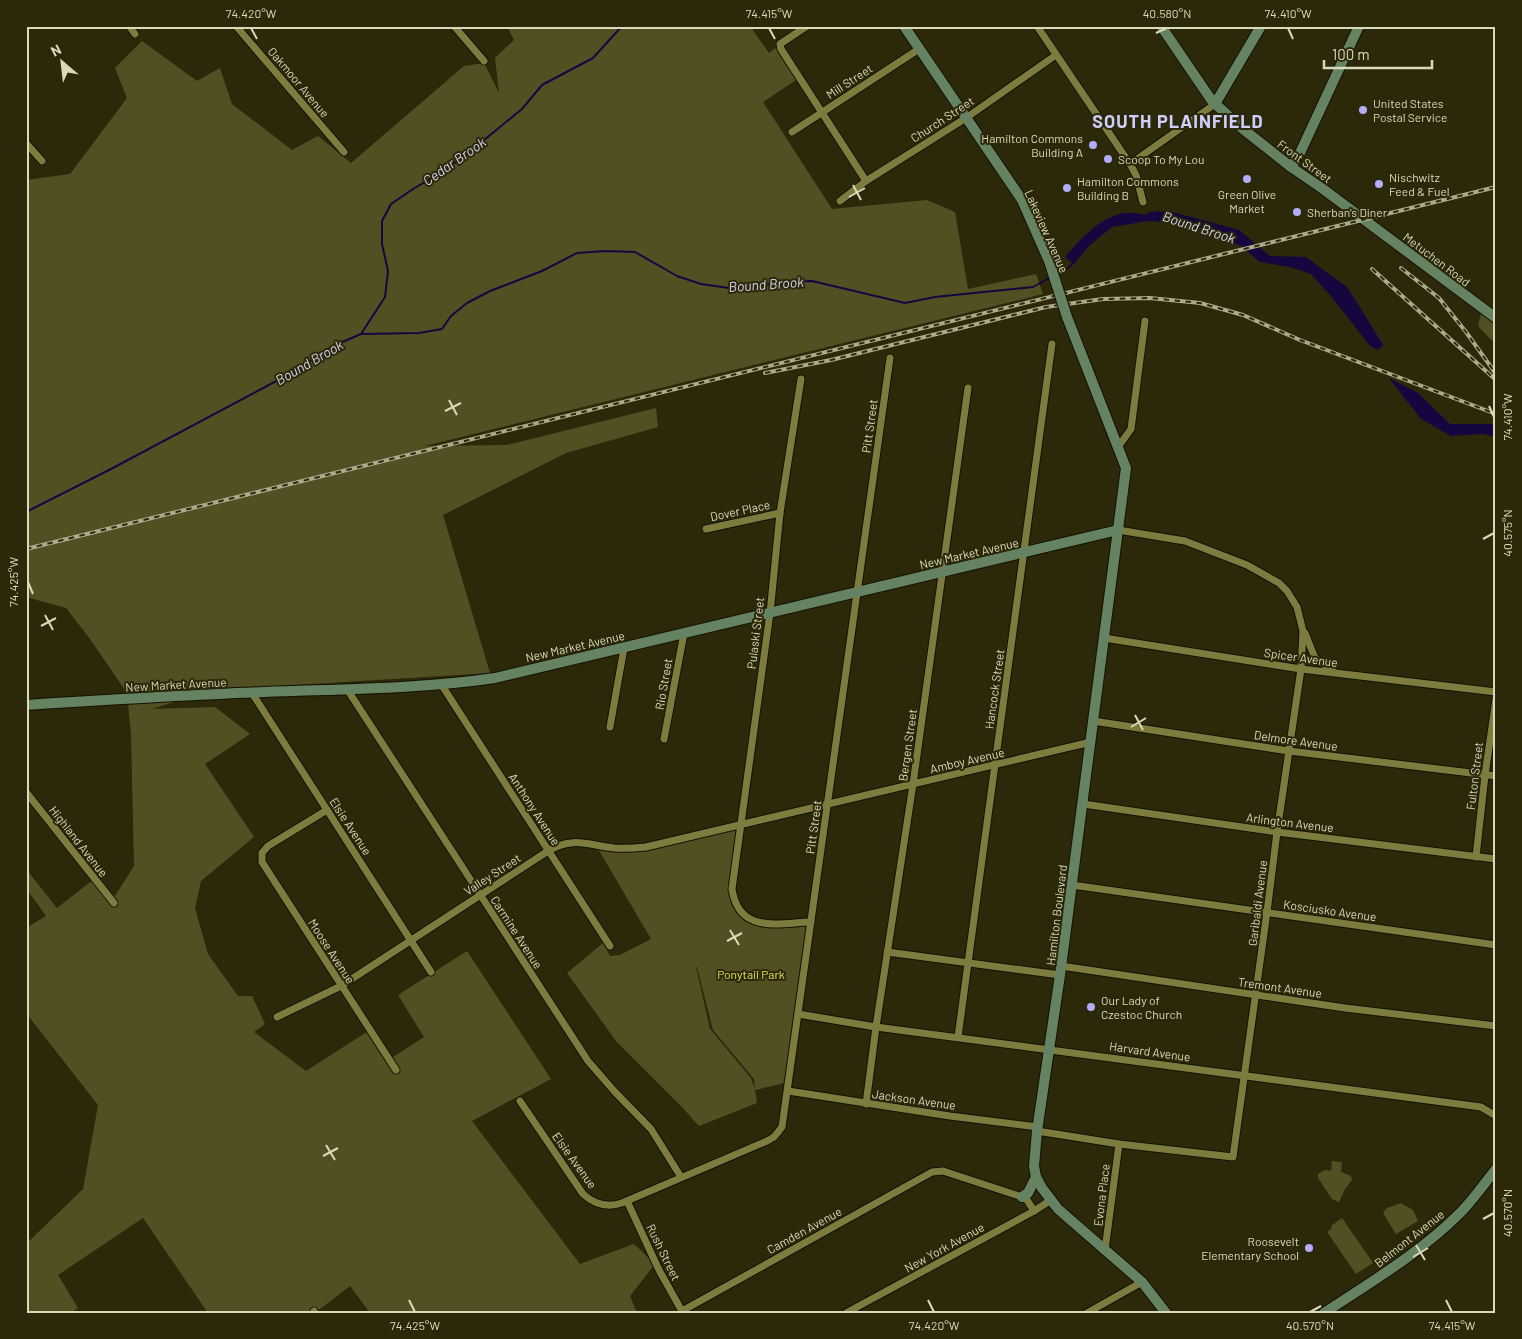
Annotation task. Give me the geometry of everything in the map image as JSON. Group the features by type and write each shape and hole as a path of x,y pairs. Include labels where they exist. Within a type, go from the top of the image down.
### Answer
{"main road":[{"name":"Lakeview Avenue","path":"904,26 1022,200 1049,261 1068,317 1126,468"},
{"name":"Front Street","path":"1161,26 1214,104 1291,167 1363,220"},
{"path":"1214,104 1261,26"},
{"path":"1291,167 1300,153 1360,26"},
{"name":"Metuchen Road","path":"1363,220 1496,318"},
{"name":"Hamilton Boulevard","path":"1126,468 1061,970 1048,1049 1034,1157 1036,1177 1050,1200 1142,1282 1166,1313"},
{"name":"New Market Avenue","path":"26,705 441,684 495,678 1118,530"},
{"name":"Belmont Avenue","path":"1324,1313 1416,1251 1440,1232 1461,1212 1496,1169"},
{"path":"1022,1197 1028,1193 1036,1177"}],"street":[{"path":"129,26 135,34"},
{"name":"Oakmoor Avenue","path":"236,26 344,152"},
{"path":"454,26 484,61"},
{"path":"806,26 780,44 866,181"},
{"path":"1037,26 1130,164 1136,175 1143,202"},
{"name":"Mill Street","path":"792,132 919,50"},
{"name":"Church Street","path":"840,201 866,181 966,118 1056,55"},
{"path":"1130,164 1214,104"},
{"path":"26,143 42,161"},
{"path":"1118,447 1131,428 1145,321"},
{"name":"Hancock Street","path":"958,1037 1052,344"},
{"name":"Pitt Street","path":"627,1201 774,1137 782,1127 890,358"},
{"name":"Pulaski Street","path":"801,379 780,512 770,613 732,889 736,906 752,921 767,924 811,922"},
{"name":"Bergen Street","path":"866,1104 968,388"},
{"name":"Dover Place","path":"706,528 780,512"},
{"path":"1118,530 1185,541 1247,565 1280,583 1297,607 1303,631 1308,637 1315,658 1335,673"},
{"name":"Garibaldi Avenue","path":"1236,1139 1301,669 1303,631"},
{"name":"Rio Street","path":"664,739 684,633"},
{"name":"Spicer Avenue","path":"1104,638 1301,669 1496,692"},
{"path":"610,727 624,648"},
{"name":"Anthony Avenue","path":"441,684 610,946"},
{"name":"Carmine Avenue","path":"348,689 588,1061 651,1129 681,1177"},
{"name":"Elsie Avenue","path":"252,693 432,972"},
{"name":"Fulton Street","path":"1476,857 1496,699"},
{"name":"Delmore Avenue","path":"1093,721 1289,751 1496,776"},
{"name":"Amboy Avenue","path":"672,841 1091,742"},
{"name":"Highland Avenue","path":"26,792 114,903"},
{"name":"Arlington Avenue","path":"1083,804 1277,832 1496,859"},
{"name":"Moose Avenue","path":"327,810 270,844 264,849 261,858 264,866 396,1070"},
{"name":"Valley Street","path":"277,1017 341,986 548,851 562,844 579,841 617,849 646,847 672,841"},
{"name":"Kosciusko Avenue","path":"1072,885 1496,946"},
{"name":"Tremont Avenue","path":"888,952 969,962 1061,970 1496,1026"},
{"name":"Harvard Avenue","path":"798,1014 876,1027 1481,1107 1496,1116"},
{"name":"Jackson Avenue","path":"788,1091 1037,1129 1119,1144 1233,1157 1236,1139"},
{"name":"Elsie Avenue","path":"520,1101 580,1190 588,1198 601,1205 608,1206 627,1201"},
{"name":"Evona Place","path":"1105,1250 1119,1144"},
{"name":"Camden Avenue","path":"683,1312 932,1172 943,1170 1022,1197"},
{"path":"1022,1197 1027,1200 1034,1211"},
{"name":"New York Avenue","path":"846,1313 1034,1211 1050,1200"},
{"name":"Rush Street","path":"627,1201 659,1270 683,1312"},
{"path":"1087,1313 1142,1282"}],"green space":[{"path":"507,26 750,26 769,53 778,46 799,78 763,102 832,209 927,200 955,212 968,289 1036,274 1043,294 425,446 507,445 656,408 658,427 566,453 443,515 490,673 211,690 152,709 215,707 250,734 205,764 254,837 201,881 195,908 208,954 238,996 252,996 265,1024 254,1032 306,1071 370,1030 390,1059 424,1037 398,995 467,951 551,1079 472,1121 580,1264 634,1244 655,1264 630,1296 637,1313 370,1313 350,1286 315,1313 208,1313 143,1218 58,1275 78,1308 70,1313 26,1313 26,1244 83,1189 98,1105 26,1013 26,928 46,916 26,888 26,869 57,908 94,879 115,896 134,866 131,734 127,693 66,608 26,597 26,180 70,174 127,98 115,68 142,41 197,81 220,68 232,104 292,150 318,136 351,163 464,66 484,63 499,93 495,58 514,40"},
{"path":"1482,309 1496,315 1496,343 1478,326"},
{"name":"Ponytail Park","path":"740,825 732,897 755,922 810,919 789,1082 755,1090 757,1103 699,1126 616,1041 567,973 603,943 610,956 620,955 651,939 597,847 663,844","holes":["696,967 713,1030 754,1079 755,1090 751,1078 710,1029"]},
{"path":"1332,1161 1342,1162 1341,1172 1351,1176 1352,1180 1339,1202 1332,1199 1318,1178 1318,1174 1325,1170 1331,1171"},
{"path":"1401,1203 1413,1210 1418,1221 1396,1234 1383,1213 1387,1208"},
{"path":"1342,1218 1373,1263 1356,1274 1327,1232 1332,1228 1331,1226"}],"water":[{"path":"1169,211 1239,230 1270,256 1306,257 1348,288 1383,345 1378,350 1370,346 1311,274 1290,267 1260,262 1241,246 1191,224 1148,221 1112,227 1090,245 1074,264 1065,257 1090,231 1110,217 1121,214 1145,215 1150,212"},
{"path":"1389,378 1418,393 1450,424 1496,424 1496,437 1483,434 1451,436 1421,419"}],"waterway":[{"name":"Cedar Brook","path":"361,334 385,297 388,271 382,244 382,221 391,204 444,171 478,145 522,109 542,85 593,58 622,26"},
{"name":"Bound Brook","path":"26,512 297,370 331,347 361,334 419,333 442,329 451,316 467,303 490,291 542,271 577,253 605,251 635,252 677,276 701,284 736,289 784,282 812,281 905,303 935,297 1033,287 1051,277"},
{"name":"Bound Brook","path":"1057,274 1071,266 1073,262"}],"railway":[{"path":"26,549 1496,187"},
{"path":"1401,268 1439,298 1496,374"},
{"path":"1372,269 1496,380"},
{"path":"765,373 831,360 1046,307 1103,299 1150,298 1200,303 1243,315 1300,340 1496,414"}],"place":[{"name":"United States Postal Service","path":"1363,110"},
{"name":"Hamilton Commons Building A","path":"1093,145"},
{"name":"Scoop To My Lou","path":"1108,159"},
{"name":"Green Olive Market","path":"1247,179"},
{"name":"Nischwitz Feed & Fuel","path":"1379,184"},
{"name":"Hamilton Commons Building B","path":"1067,188"},
{"name":"Sherban's Diner","path":"1297,212"},
{"name":"Our Lady of Czestoc Church","path":"1091,1007"},
{"name":"Roosevelt Elementary School","path":"1309,1248"}],"district":[{"name":"SOUTH PLAINFIELD","path":"1178,121"}]}
